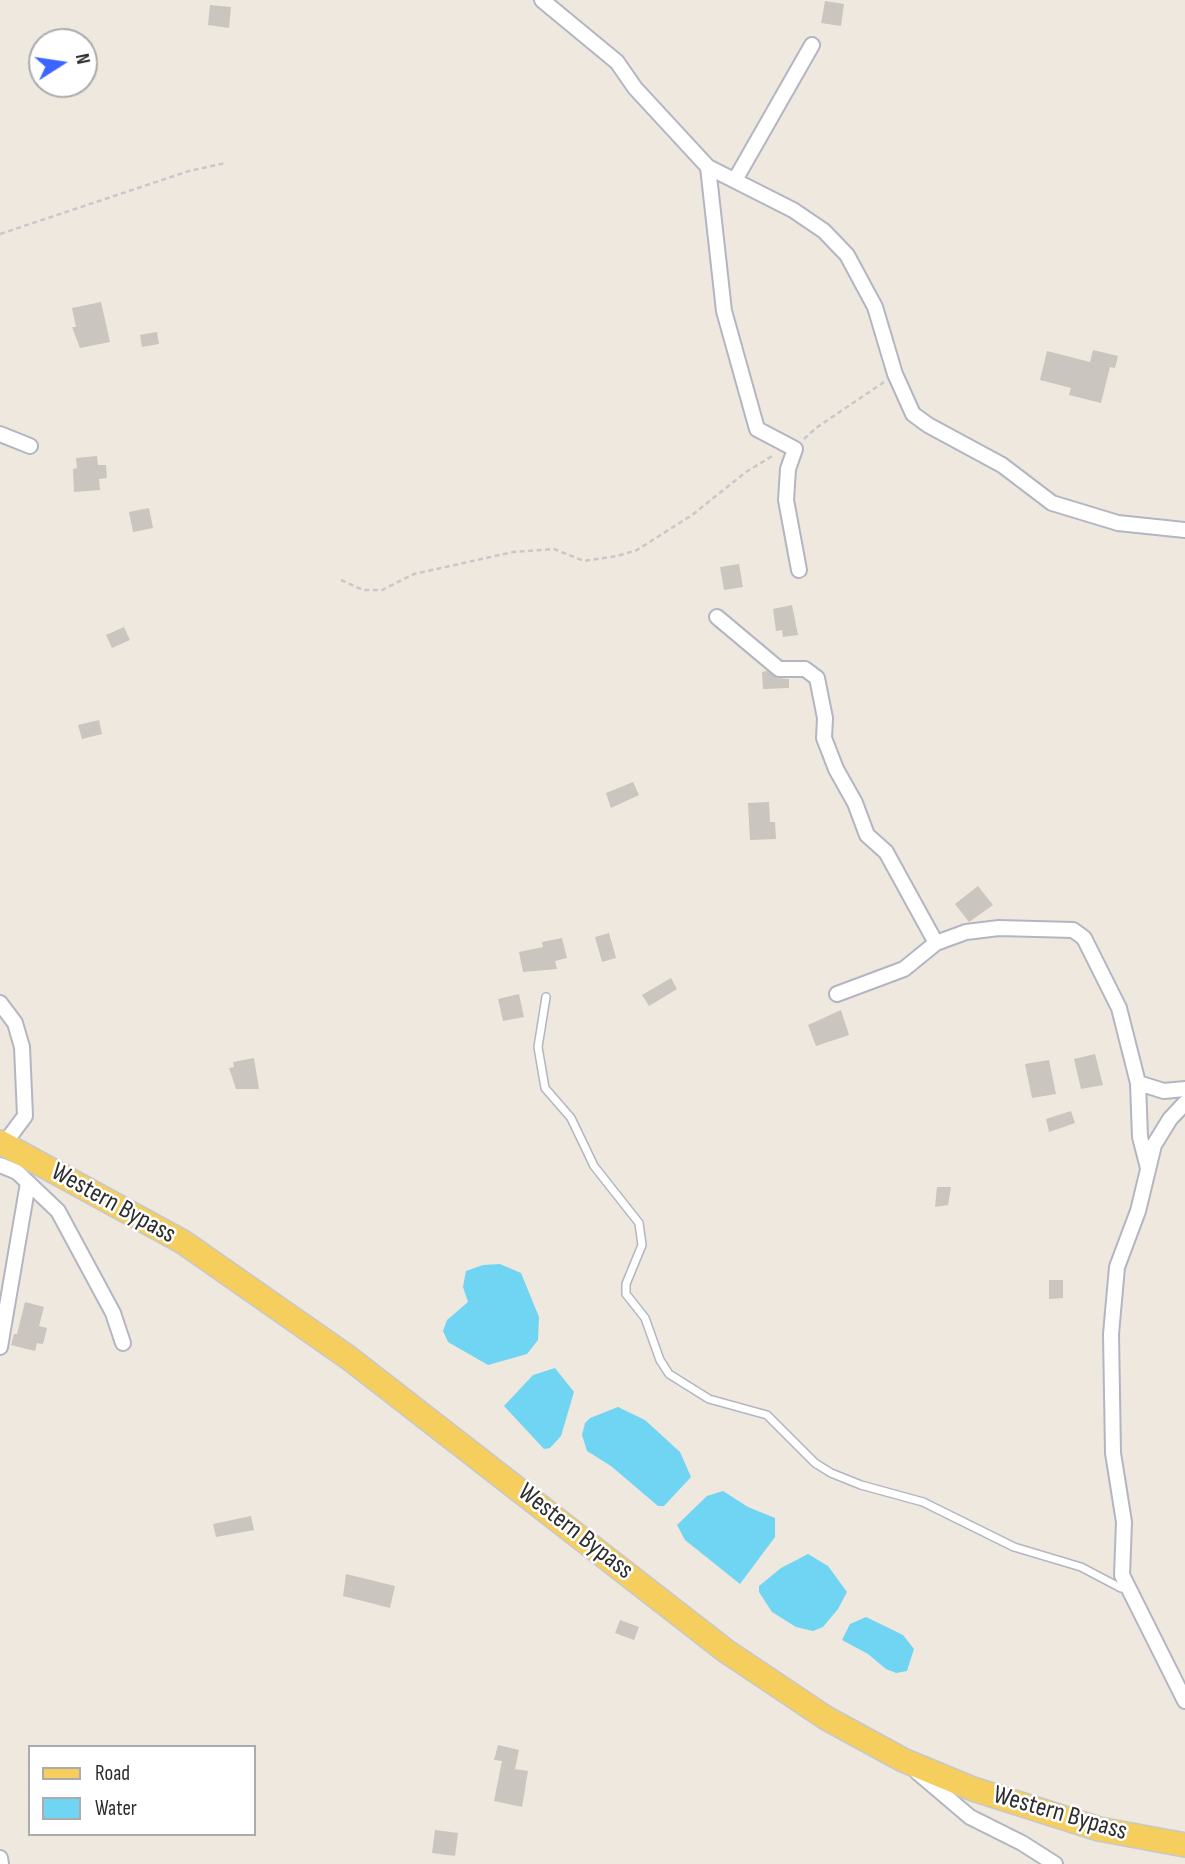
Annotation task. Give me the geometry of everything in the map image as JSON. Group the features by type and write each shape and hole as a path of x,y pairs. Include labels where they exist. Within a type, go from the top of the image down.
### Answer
{"main road":[{"name":"Western Bypass","path":"1,1150 183,1242 349,1358 726,1651 826,1718 903,1760 973,1788 1099,1829 1185,1845"}],"street":[{"path":"542,0 617,62 635,88 708,167 793,210 824,231 847,254 874,307 895,374 914,414 920,419 1002,465 1052,503 1118,523 1185,530"},
{"path":"735,180 812,45"},
{"path":"708,167 724,311 757,429 795,449 788,469 786,500 799,569"},
{"path":"0,434 30,446"},
{"path":"718,617 779,669 805,669 817,678 825,718 824,738 836,769 855,803 867,835 886,852 936,943"},
{"path":"836,994 904,969 936,943 966,932 999,928 1073,930 1084,938 1119,1008 1138,1083 1140,1136 1148,1168"},
{"path":"0,1003 15,1023 22,1047 25,1116 1,1150 17,1172 58,1211 113,1313 123,1343"},
{"path":"1138,1083 1164,1091 1185,1089"},
{"path":"1185,1102 1170,1119 1154,1145 1138,1211 1117,1267 1111,1319 1113,1453 1124,1522 1122,1575 1185,1701"},
{"path":"0,1347 28,1183"},
{"path":"903,1760 970,1817 1022,1843 1055,1864"},
{"path":"0,1858 2,1864"}],"lane":[{"path":"546,997 538,1047 545,1088 571,1118 594,1166 639,1223 642,1245 626,1284 626,1294 645,1318 660,1360 669,1374 709,1399 767,1415 815,1463 831,1473 923,1502 1014,1547 1081,1567 1121,1588 1129,1588"}],"path":[{"path":"0,234 189,171 225,163"},
{"path":"341,580 363,590 382,590 414,574 513,552 554,549 584,561 637,551 692,514 759,462 795,449 816,428 895,374"}],"water":[{"path":"500,1264 521,1273 539,1317 538,1340 527,1354 488,1365 448,1342 443,1331 447,1320 468,1302 463,1287 466,1271 483,1265"},
{"path":"555,1368 574,1392 561,1436 550,1448 544,1449 504,1406 533,1375"},
{"path":"618,1407 645,1420 680,1452 691,1477 664,1506 658,1506 611,1466 587,1451 582,1435 585,1423 590,1418"},
{"path":"723,1491 748,1507 775,1518 775,1537 740,1584 685,1540 677,1525 707,1496"},
{"path":"808,1554 828,1566 847,1592 838,1609 823,1627 813,1631 796,1627 772,1612 759,1592 759,1586 781,1568"},
{"path":"866,1617 903,1635 914,1649 907,1671 896,1673 886,1669 868,1654 842,1640 850,1624"}],"building":[{"path":"825,1 844,4 841,26 821,23"},
{"path":"210,5 231,7 229,28 208,25"},
{"path":"101,302 110,342 80,348 72,327 76,327 72,308"},
{"path":"157,332 159,344 142,347 140,335"},
{"path":"1093,350 1118,356 1115,368 1110,367 1101,403 1069,395 1071,388 1040,380 1047,351 1090,362"},
{"path":"97,456 98,465 106,465 107,478 99,479 100,490 74,492 73,469 77,468 76,458"},
{"path":"149,508 153,528 133,532 129,512"},
{"path":"739,564 743,587 724,590 720,567"},
{"path":"792,605 798,635 783,637 782,630 776,631 773,609"},
{"path":"124,627 130,640 112,648 106,635"},
{"path":"767,671 778,678 789,679 789,688 763,689 762,672"},
{"path":"99,720 102,734 82,739 78,725"},
{"path":"633,782 639,795 611,808 606,793"},
{"path":"769,802 770,822 775,822 776,839 750,840 748,803"},
{"path":"978,886 993,905 969,922 955,904"},
{"path":"609,933 616,958 602,962 595,937"},
{"path":"562,938 567,958 555,961 557,969 523,972 519,952 543,947 542,942"},
{"path":"671,978 677,989 649,1006 642,995"},
{"path":"519,994 524,1017 503,1021 498,999"},
{"path":"841,1010 849,1035 816,1046 808,1025"},
{"path":"1095,1054 1103,1085 1081,1089 1074,1059"},
{"path":"254,1058 259,1089 236,1089 229,1068 234,1067 233,1062"},
{"path":"1049,1060 1056,1094 1032,1098 1025,1064"},
{"path":"1071,1111 1075,1123 1049,1132 1046,1119"},
{"path":"937,1187 951,1187 948,1205 935,1207"},
{"path":"1049,1280 1063,1280 1063,1298 1049,1299"},
{"path":"25,1302 44,1307 39,1326 47,1328 43,1344 37,1343 35,1351 11,1345 14,1334 17,1334"},
{"path":"251,1516 254,1530 216,1537 213,1524"},
{"path":"346,1574 395,1586 390,1608 343,1596"},
{"path":"620,1620 639,1627 634,1640 615,1633"},
{"path":"498,1745 519,1750 515,1769 528,1771 522,1807 494,1801 502,1761 494,1760"},
{"path":"435,1830 458,1833 455,1856 432,1853"}]}
